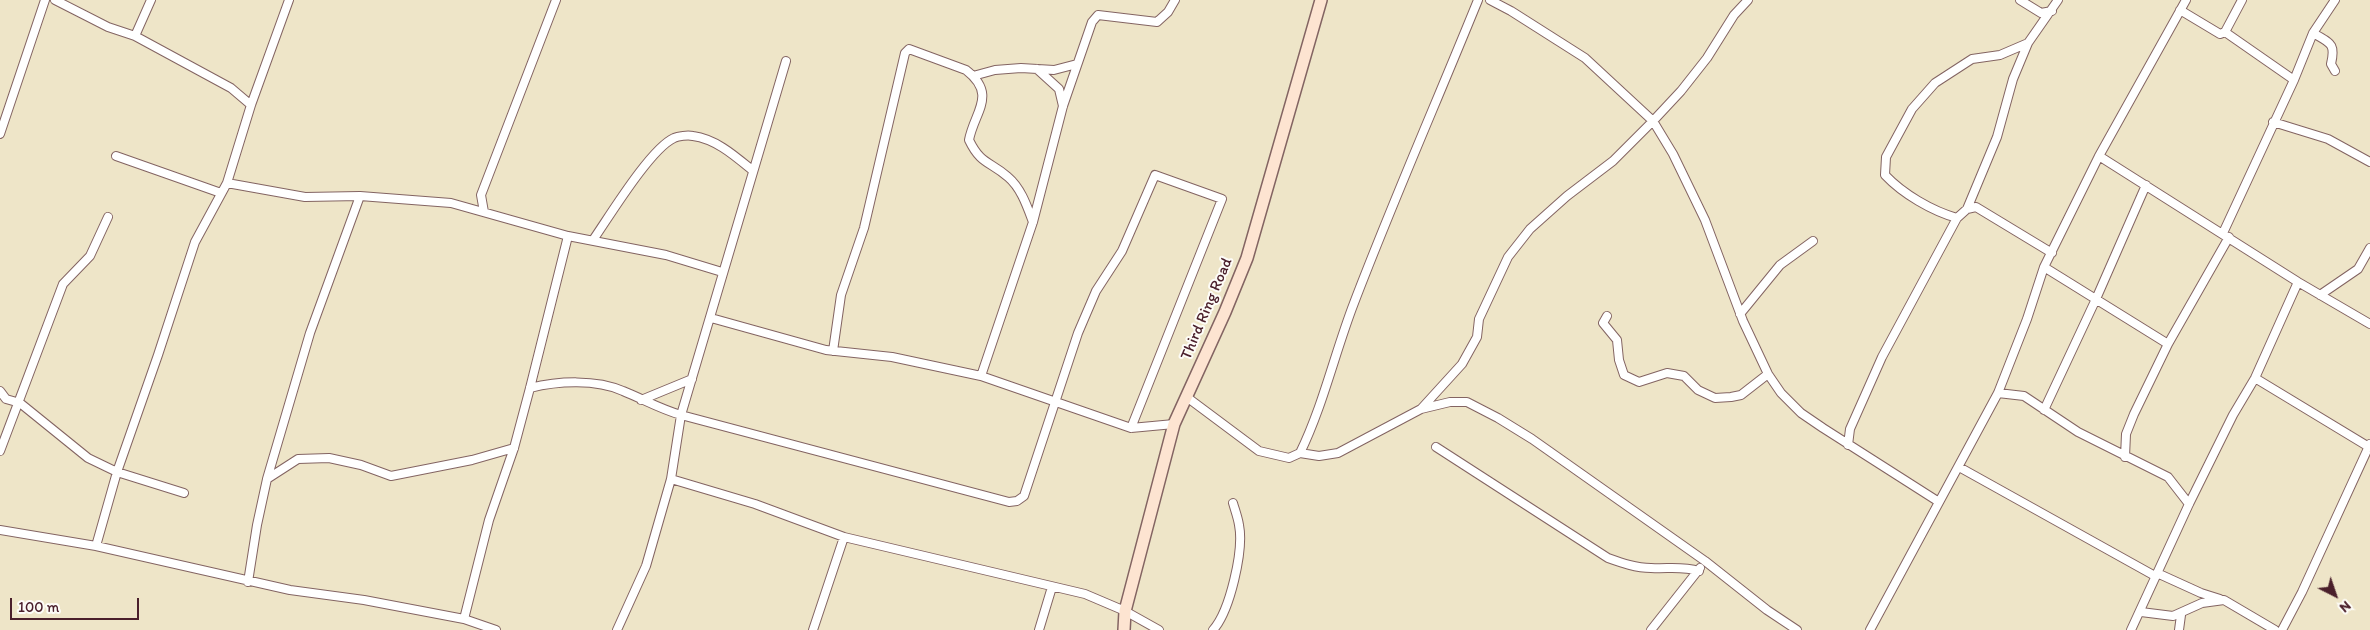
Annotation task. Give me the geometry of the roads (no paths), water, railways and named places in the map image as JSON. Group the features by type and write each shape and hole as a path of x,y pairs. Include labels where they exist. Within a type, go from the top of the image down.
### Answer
{"street":[{"path":"0,134 45,0"},
{"path":"55,0 108,27 135,36 232,88 251,105"},
{"path":"135,36 151,0"},
{"path":"96,546 117,472 195,242 227,183 251,105 289,0"},
{"path":"484,212 481,195 556,0"},
{"path":"981,376 1033,222 1063,106 1092,22 1098,15 1157,22 1168,12 1175,0"},
{"name":"Third Ring Road","path":"1124,630 1125,611 1174,424 1188,398 1247,258 1321,0"},
{"path":"1300,453 1308,437 1340,338 1374,250 1478,0"},
{"path":"1490,0 1512,11 1585,58 1653,121 1673,154 1704,220 1740,314 1768,374 1781,393 1801,413 1939,502"},
{"path":"1421,408 1462,364 1478,337 1479,319 1508,257 1530,229 1567,196 1612,161 1653,121 1681,91 1707,58 1734,15 1748,0"},
{"path":"2020,0 2041,12 2052,11"},
{"path":"1848,445 1850,429 1882,357 1958,218 1967,209 1997,137 2013,79 2028,43 2058,0"},
{"path":"1870,630 1998,393 2027,319 2044,267 2099,156 2186,0"},
{"path":"2180,10 2220,34 2225,32 2242,0"},
{"path":"2125,457 2126,434 2168,344 2226,235 2273,122 2294,80 2313,33 2335,0"},
{"path":"2225,32 2294,80"},
{"path":"2313,33 2331,44 2334,52 2331,64 2335,71"},
{"path":"1958,218 1945,215 1894,185 1885,175 1886,156 1912,109 1935,83 1972,59 2000,55 2028,43"},
{"path":"833,351 841,295 864,228 905,53 909,49 966,70 973,76 982,89 982,101 980,114 971,128 969,140 980,160 1009,177 1021,193 1033,222"},
{"path":"617,630 646,566 671,479 681,415 711,318 722,272 752,170 786,61"},
{"path":"973,76 996,70 1054,70 1078,64"},
{"path":"1036,69 1059,89 1063,106"},
{"path":"2273,122 2328,139 2370,162"},
{"path":"593,240 635,179 664,145 675,137 693,136 724,147 752,170"},
{"path":"116,156 221,193"},
{"path":"2099,156 2298,282 2370,324"},
{"path":"530,388 560,381 616,389 681,415 1009,502 1017,501 1024,496 1078,333 1096,291 1122,251 1155,175 1222,199 1131,428"},
{"path":"227,183 304,197 360,196 451,203 568,236 666,255 722,272"},
{"path":"2044,410 2096,299 2146,185"},
{"path":"248,582 267,479 310,333 360,196"},
{"path":"1967,209 1976,207 2052,253"},
{"path":"0,451 63,284 90,256 108,217"},
{"path":"464,619 489,520 514,448 568,236"},
{"path":"1740,314 1780,266 1813,241"},
{"path":"2320,295 2358,269 2370,248"},
{"path":"2044,267 2168,344"},
{"path":"2131,630 2141,612 2189,504 2233,415 2254,378 2298,282"},
{"path":"1607,316 1603,323 1617,340 1619,360 1624,375 1640,382 1667,373 1684,376 1698,390 1715,398 1731,397 1741,395 1768,374"},
{"path":"711,318 833,351 892,357 981,376 1131,428 1174,424"},
{"path":"2254,378 2369,445 2302,592 2282,630"},
{"path":"641,400 692,379"},
{"path":"0,392 6,399 20,402 88,458 117,472 184,493"},
{"path":"1998,393 2024,396 2078,432 2168,477 2189,504"},
{"path":"1188,398 1259,452 1289,458 1300,453 1319,456 1338,453 1421,408 1450,402 1467,402 1532,439 1705,560 1767,610 1797,630"},
{"path":"1436,447 1608,558 1628,566 1650,568 1685,567 1698,570"},
{"path":"267,479 298,460 329,458 361,465 392,476 472,460 514,448"},
{"path":"1959,467 2156,575 2201,594 2224,600 2275,630"},
{"path":"671,479 756,504 844,537 1085,594 1125,611 1160,630"},
{"path":"1213,630 1221,622 1234,583 1240,527 1233,503"},
{"path":"0,530 96,546 248,582 364,600 464,619 496,630"},
{"path":"813,630 844,537"},
{"path":"1651,630 1705,560"},
{"path":"1039,630 1052,587"},
{"path":"2141,612 2162,616 2181,615 2202,603 2224,600"},
{"path":"2179,630 2181,615"}]}
